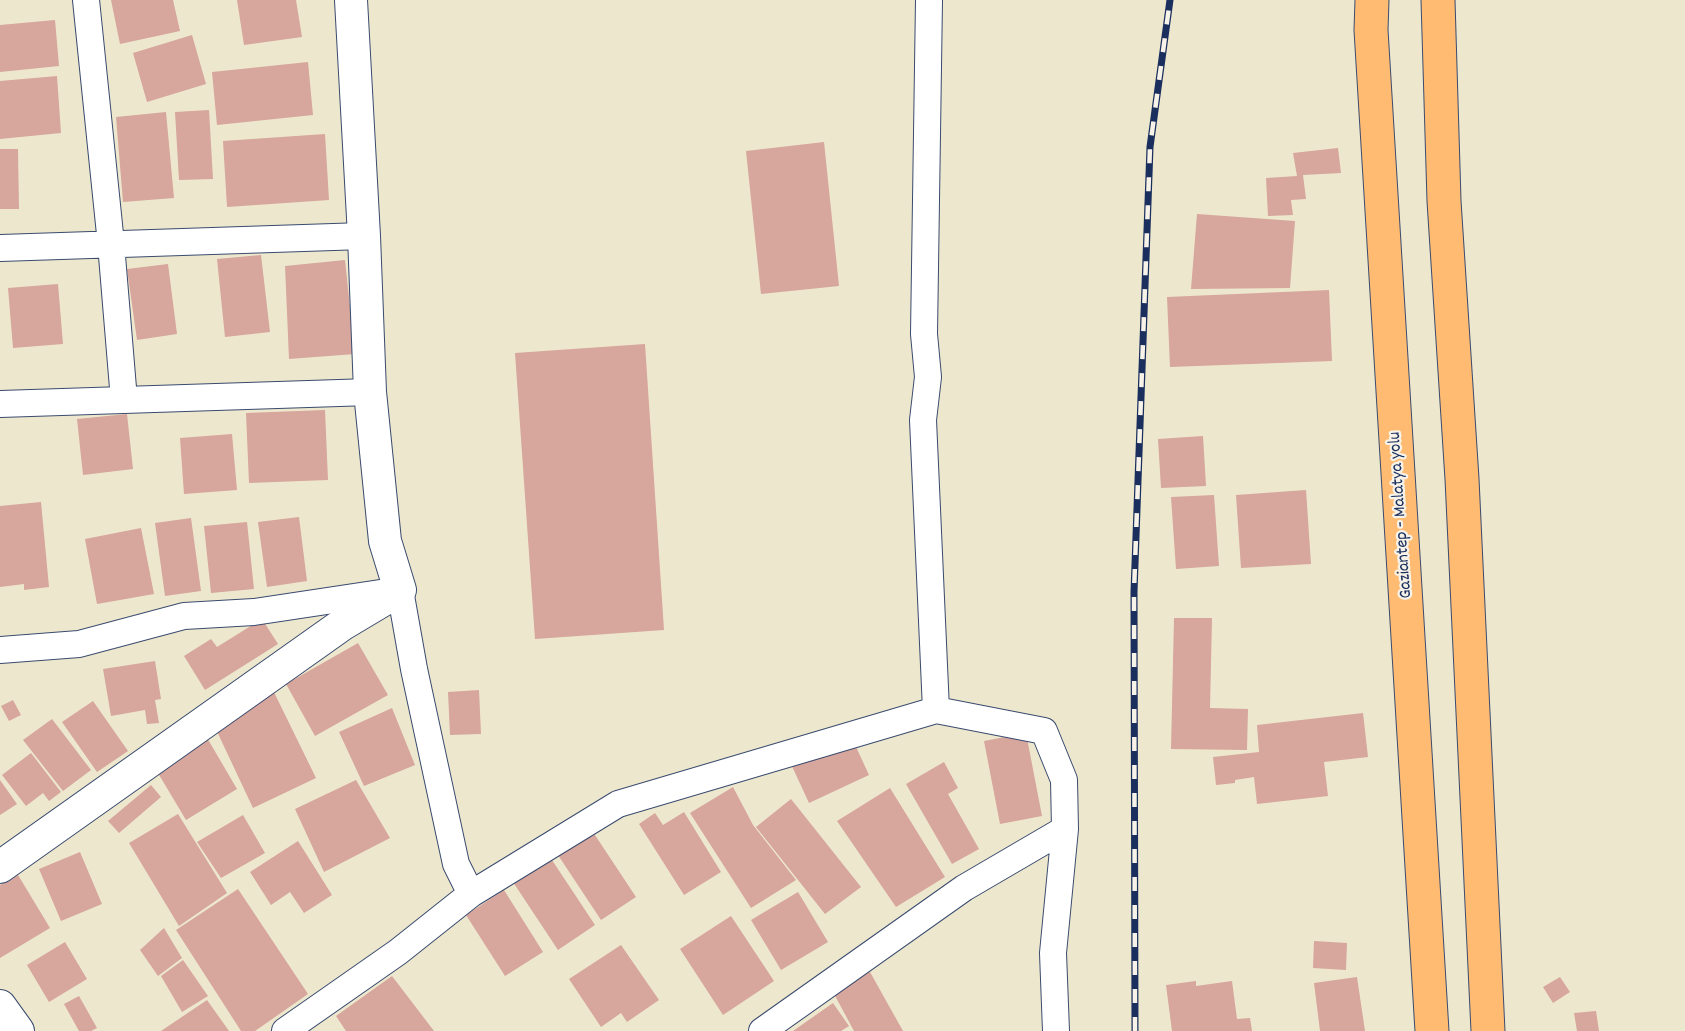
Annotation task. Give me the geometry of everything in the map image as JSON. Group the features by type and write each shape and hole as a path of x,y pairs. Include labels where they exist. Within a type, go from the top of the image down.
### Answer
{"highway":[{"name":"Gaziantep - Malatya yolu","path":"1372,0 1371,30 1432,1031"},
{"path":"1438,0 1444,201 1462,479 1488,1031"}],"street":[{"path":"86,0 111,244 124,400"},
{"path":"351,0 370,392 385,541 400,590 414,669 456,864 471,894"},
{"path":"929,0 924,333 928,377 923,420 936,710"},
{"path":"0,248 364,236"},
{"path":"0,404 370,392"},
{"path":"0,650 79,644 184,616 254,612 400,590"},
{"path":"0,867 343,624 400,590"},
{"path":"285,1031 398,952 471,894 618,804 936,710 1044,731 1064,780 1065,829 1053,953 1056,1031"},
{"path":"762,1031 964,888 1065,829"},
{"path":"0,1006 18,1031"}],"building":[{"path":"111,0 173,0 180,31 120,44"},
{"path":"237,0 296,0 302,37 244,45"},
{"path":"55,20 59,66 0,72 0,25"},
{"path":"192,35 206,84 147,102 133,53"},
{"path":"308,62 313,115 217,125 212,72"},
{"path":"57,76 61,133 0,139 0,81"},
{"path":"209,110 213,179 179,180 175,112"},
{"path":"166,112 174,198 123,202 116,117"},
{"path":"325,134 329,200 227,207 223,141"},
{"path":"824,142 839,286 761,294 746,151"},
{"path":"1338,148 1341,173 1303,175 1306,199 1291,200 1293,215 1268,216 1266,178 1297,176 1293,153"},
{"path":"0,149 18,149 19,209 0,209"},
{"path":"1197,214 1295,221 1290,288 1191,289"},
{"path":"261,255 270,332 225,337 217,259"},
{"path":"345,260 355,354 289,359 285,266"},
{"path":"168,264 177,334 137,340 127,269"},
{"path":"58,284 63,344 13,348 8,288"},
{"path":"1329,290 1332,361 1170,367 1167,297"},
{"path":"645,344 664,630 535,639 515,353"},
{"path":"325,410 328,480 249,483 246,413"},
{"path":"127,414 133,469 83,475 77,419"},
{"path":"232,434 237,490 184,494 180,438"},
{"path":"1203,436 1206,486 1161,488 1158,439"},
{"path":"1306,490 1311,564 1241,568 1236,495"},
{"path":"1214,495 1219,566 1176,569 1171,497"},
{"path":"41,502 49,587 24,590 24,584 0,587 0,506"},
{"path":"299,517 307,581 267,587 258,522"},
{"path":"191,518 201,591 165,596 155,523"},
{"path":"247,522 254,589 211,593 204,526"},
{"path":"141,528 154,594 97,604 85,539"},
{"path":"1174,618 1212,618 1210,708 1248,709 1247,750 1171,749"},
{"path":"262,619 278,644 205,690 184,656 211,639 217,647"},
{"path":"358,643 388,695 315,736 286,684"},
{"path":"155,661 161,699 155,700 159,723 147,724 145,710 111,716 103,669"},
{"path":"270,684 316,778 253,808 213,723"},
{"path":"479,690 481,734 450,735 448,692"},
{"path":"13,700 21,715 9,721 1,706"},
{"path":"93,701 128,751 97,772 62,722"},
{"path":"392,708 415,765 364,786 339,732"},
{"path":"1363,713 1368,757 1324,762 1328,796 1257,804 1254,777 1235,780 1235,783 1216,785 1213,757 1259,752 1257,725"},
{"path":"52,719 91,770 63,791 23,740"},
{"path":"1026,733 1042,816 1000,824 984,741"},
{"path":"206,736 237,789 186,820 155,768"},
{"path":"851,736 869,775 809,803 791,764"},
{"path":"31,753 61,792 49,801 43,793 26,806 2,775"},
{"path":"944,762 958,788 948,794 979,849 952,864 906,784"},
{"path":"0,780 17,804 0,815"},
{"path":"356,780 390,838 324,872 295,809"},
{"path":"151,785 161,797 119,833 108,821"},
{"path":"733,787 753,825 796,880 751,908 690,813"},
{"path":"890,788 945,877 896,907 837,821"},
{"path":"791,799 861,887 825,914 756,827"},
{"path":"684,812 721,872 684,895 639,824 655,813 663,825"},
{"path":"178,814 227,893 179,926 129,843"},
{"path":"243,815 265,853 221,878 197,842"},
{"path":"589,826 636,897 601,920 554,849"},
{"path":"298,841 332,895 304,913 290,892 271,905 250,872"},
{"path":"546,851 595,925 558,950 509,876"},
{"path":"80,852 102,904 61,921 39,869"},
{"path":"18,875 50,928 0,958 0,885"},
{"path":"238,889 308,994 255,1031 241,1031 176,930"},
{"path":"504,890 543,952 505,976 466,915"},
{"path":"798,892 828,942 781,970 751,920"},
{"path":"731,916 774,981 723,1015 680,949"},
{"path":"164,928 182,958 158,976 140,950"},
{"path":"1314,941 1347,943 1346,970 1313,968"},
{"path":"65,942 87,979 49,1002 27,965"},
{"path":"621,945 659,1000 627,1022 621,1013 601,1027 569,979"},
{"path":"183,960 208,996 182,1012 161,976"},
{"path":"870,972 903,1031 854,1031 833,992"},
{"path":"392,976 434,1031 346,1031 336,1016"},
{"path":"1357,977 1365,1031 1320,1031 1314,983"},
{"path":"1560,977 1570,992 1553,1003 1543,987"},
{"path":"1196,981 1196,986 1232,981 1237,1019 1250,1018 1252,1031 1172,1031 1166,985"},
{"path":"79,996 97,1028 91,1031 79,1031 64,1004"},
{"path":"207,1000 229,1031 161,1031"},
{"path":"833,1003 849,1026 841,1031 793,1031"},
{"path":"1596,1011 1599,1031 1577,1031 1574,1013"}],"railway":[{"path":"1135,1031 1134,592 1150,147 1170,0"}]}
